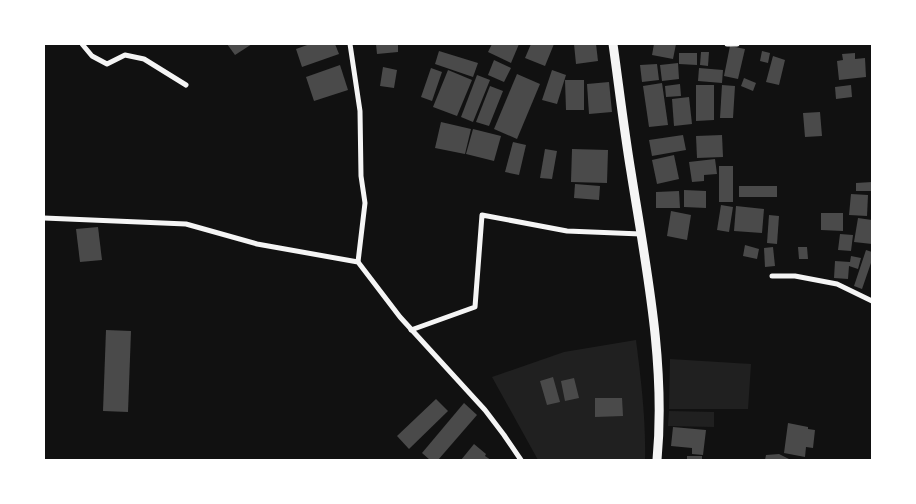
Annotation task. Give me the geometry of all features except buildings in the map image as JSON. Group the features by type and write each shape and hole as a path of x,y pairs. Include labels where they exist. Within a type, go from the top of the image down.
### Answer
{"street":[{"path":"82,44 92,56 107,64 125,55 144,60 186,85"},
{"path":"350,44 360,111 361,176 364,203 358,262"},
{"path":"613,44 650,289 659,388 657,460"},
{"path":"727,44 737,44"},
{"path":"410,330 475,307 482,215 567,230 641,234"},
{"path":"44,218 186,224 257,244 358,262 410,330 485,410 522,460"},
{"path":"772,276 795,276 837,284 872,301"}],"shaded area":[{"path":"636,340 644,415 645,460 538,460 492,377 564,352"},
{"path":"670,359 751,364 748,409 669,409"},
{"path":"669,411 714,412 714,427 668,426"}]}
